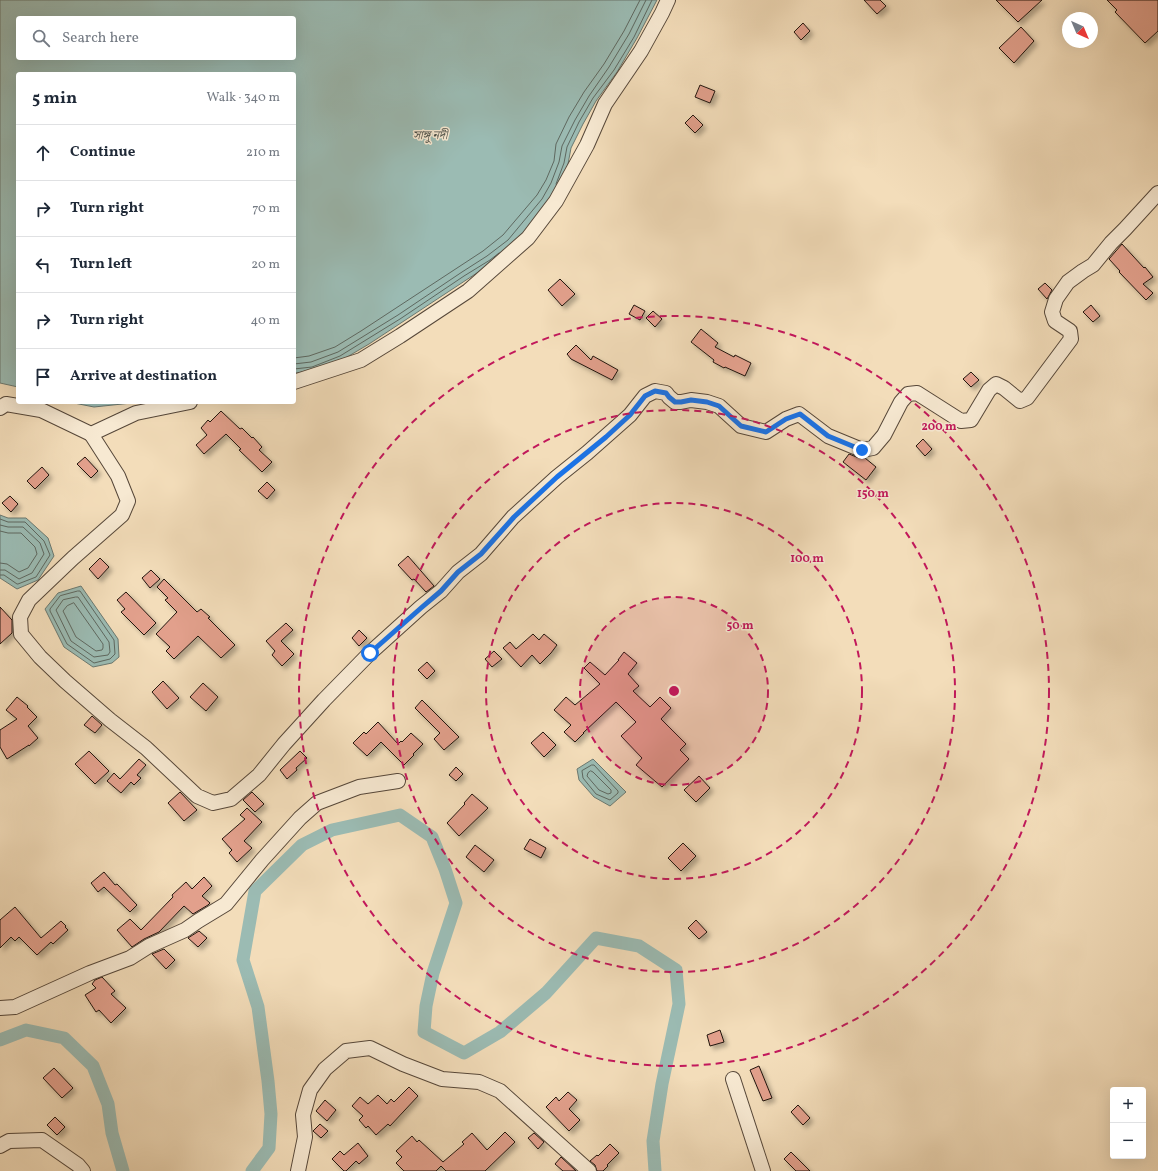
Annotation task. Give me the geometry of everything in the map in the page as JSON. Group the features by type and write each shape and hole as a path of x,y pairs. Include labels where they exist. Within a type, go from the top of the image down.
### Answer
{"street":[{"path":"296,381 361,360 400,336 468,291 528,238 556,201 587,144 605,104 641,51 668,0"},
{"path":"0,408 6,404 41,410 91,434 118,476 128,501 122,515 30,600 20,617 22,634 40,657 110,720 146,748 197,796 213,802 231,799 259,775 284,744 324,700 370,653 441,591 458,572 481,554 514,517 557,477 592,449 630,415 645,396 655,391 666,393 675,402 691,400 707,402 719,406 741,426 766,432 786,419 800,414 828,436 862,450 873,448 884,435 901,402 908,394 917,393 961,421 971,420 989,390 996,384 1004,388 1020,401 1027,398 1071,338 1070,331 1055,322 1052,312 1056,299 1068,282 1093,265 1111,242 1158,194"},
{"path":"91,434 136,414 181,404"},
{"path":"0,1008 15,1007 90,973 130,958 149,946 185,930 226,904 295,823 317,803 360,787 398,781"},
{"path":"298,1171 306,1137 303,1115 310,1090 325,1069 346,1051 370,1048 403,1064 442,1079 479,1082 500,1091 589,1171"},
{"path":"733,1079 763,1171"},
{"path":"0,1146 9,1141 42,1140 78,1165 83,1171"}],"water":[{"name":"সাঙ্গু নদী","path":"0,0 657,0 617,72 596,101 583,124 571,148 568,164 560,187 524,235 492,263 369,344 342,360 313,371 296,373 296,72 16,72 16,387 0,383"},
{"path":"79,404 122,404 94,407"},
{"path":"0,515 8,518 26,518 48,538 54,556 38,580 17,589 0,578"},
{"path":"81,586 118,639 119,657 112,663 93,667 64,647 45,609 58,593"},
{"path":"593,759 626,792 610,806 594,797 579,780 577,769"}],"building":[{"path":"864,0 880,0 886,6 877,14"},
{"path":"996,0 1042,0 1018,22"},
{"path":"1107,0 1158,0 1158,31 1145,43 1115,12 1117,10"},
{"path":"803,23 810,31 801,40 794,32"},
{"path":"1021,27 1034,41 1014,63 999,48"},
{"path":"700,85 715,91 710,103 695,97"},
{"path":"693,115 703,125 695,133 685,123"},
{"path":"1122,244 1153,277 1143,284 1153,293 1146,300 1119,272 1120,271 1109,259"},
{"path":"560,279 575,294 562,306 548,290"},
{"path":"1045,283 1052,290 1047,299 1038,289"},
{"path":"634,305 645,311 640,320 629,314"},
{"path":"1091,305 1100,316 1093,322 1083,312"},
{"path":"653,311 662,319 655,327 646,318"},
{"path":"701,329 718,343 715,347 734,357 735,355 751,363 745,376 713,362 714,360 691,342"},
{"path":"576,345 591,360 593,356 618,370 612,380 571,359 567,354"},
{"path":"971,372 979,380 971,387 963,379"},
{"path":"221,411 240,429 242,428 252,438 253,437 262,447 259,450 272,462 262,472 239,450 241,449 226,434 204,454 196,445 207,435 201,428 208,420 210,422"},
{"path":"923,439 932,449 925,456 916,446"},
{"path":"849,454 859,458 865,458 876,467 866,480 843,462"},
{"path":"85,457 98,471 91,478 77,464"},
{"path":"42,467 49,475 35,489 27,481"},
{"path":"267,482 275,490 267,499 258,491"},
{"path":"10,496 18,504 11,512 2,503"},
{"path":"408,556 434,586 426,592 398,565"},
{"path":"100,558 109,567 98,579 89,569"},
{"path":"151,570 160,579 150,588 142,578"},
{"path":"164,579 197,612 201,609 210,617 208,618 235,645 221,658 198,636 174,659 166,651 170,647 156,634 177,612 165,600 168,598 157,587"},
{"path":"126,592 156,623 144,635 121,612 125,609 117,600"},
{"path":"0,607 12,620 12,633 0,644"},
{"path":"286,623 293,630 281,641 294,654 282,666 272,655 275,651 266,641"},
{"path":"359,630 367,638 359,646 352,638"},
{"path":"533,634 539,640 544,634 557,645 540,664 532,655 521,667 503,648 510,642 516,649"},
{"path":"494,651 502,659 492,667 485,659"},
{"path":"624,652 637,663 628,674 639,686 633,691 650,707 660,697 671,708 661,719 686,744 680,750 689,759 662,787 636,765 642,758 621,736 636,722 616,702 575,742 564,732 571,725 554,710 566,697 575,705 600,684 584,668 590,662 605,675 619,660"},
{"path":"427,662 435,671 427,679 418,670"},
{"path":"163,681 179,698 167,709 152,692"},
{"path":"203,683 218,697 206,711 190,697"},
{"path":"17,697 28,706 27,707 37,717 28,726 38,738 29,746 7,759 0,747 0,730 17,719 6,710"},
{"path":"422,700 459,737 444,750 434,739 440,733 415,708"},
{"path":"92,716 102,725 95,733 84,725"},
{"path":"378,722 398,744 411,733 423,744 404,765 381,742 367,756 353,743 364,732 366,734"},
{"path":"543,732 556,745 544,757 531,743"},
{"path":"89,751 109,771 95,784 75,764"},
{"path":"300,751 307,758 287,779 280,770"},
{"path":"139,759 146,765 137,775 141,778 134,785 131,782 121,793 107,781 114,773 120,779"},
{"path":"456,767 463,774 456,781 449,775"},
{"path":"699,776 710,788 696,802 684,790"},
{"path":"180,792 197,810 184,821 168,803"},
{"path":"252,792 264,804 255,812 243,800"},
{"path":"472,794 488,808 459,836 447,823 465,804 464,803"},
{"path":"247,808 262,822 244,841 252,848 237,862 229,853 232,850 222,839 245,819 240,815"},
{"path":"530,839 546,848 541,858 524,849"},
{"path":"683,843 696,856 681,871 668,858"},
{"path":"475,845 494,860 484,872 466,857"},
{"path":"104,872 115,885 117,884 137,905 130,912 104,887 98,892 91,883"},
{"path":"204,877 212,886 202,896 210,903 208,905 193,914 184,906 159,932 132,947 117,930 130,919 141,930 173,897 172,895 186,882 192,889"},
{"path":"15,907 41,938 61,921 68,930 53,944 51,942 37,955 19,937 15,941 11,937 0,948 0,920"},
{"path":"696,920 707,932 699,939 688,928"},
{"path":"199,931 207,938 198,947 188,938"},
{"path":"164,949 175,960 166,969 152,954"},
{"path":"102,977 115,991 111,994 126,1008 111,1023 99,1010 96,1012 85,995 96,988 92,984 95,980"},
{"path":"720,1030 724,1042 710,1046 707,1035"},
{"path":"759,1066 772,1098 763,1101 750,1070"},
{"path":"54,1068 73,1088 62,1098 43,1078"},
{"path":"409,1087 418,1096 390,1126 388,1124 376,1135 368,1126 366,1128 359,1120 363,1116 352,1106 360,1097 368,1104 378,1095 387,1104 391,1099 394,1102"},
{"path":"568,1092 577,1100 569,1109 580,1120 569,1131 546,1107 556,1097 559,1101"},
{"path":"325,1100 336,1110 327,1121 316,1111"},
{"path":"798,1105 810,1118 803,1125 791,1112"},
{"path":"55,1117 65,1127 57,1135 47,1125"},
{"path":"320,1124 328,1131 321,1138 313,1131"},
{"path":"505,1132 515,1142 485,1171 446,1171 441,1166 436,1171 404,1171 396,1163 402,1157 396,1151 412,1136 417,1142 419,1140 443,1162 464,1144 462,1142 472,1133 487,1150"},
{"path":"534,1133 544,1142 538,1149 528,1138"},
{"path":"358,1143 368,1156 359,1164 356,1161 346,1171 344,1171 332,1159 340,1151 344,1155"},
{"path":"610,1144 619,1153 603,1171 597,1171 595,1165 590,1161 597,1155 598,1156"},
{"path":"791,1152 810,1171 796,1171 784,1159"},
{"path":"561,1157 576,1171 563,1171 555,1164"}],"waterway":[{"path":"252,1171 269,1148 271,1114 258,1007 243,960 255,891 302,845 332,830 400,815 432,837 445,869 456,903 433,973 426,1006 424,1032 464,1053 500,1032 546,993 596,938 639,946 676,970 679,1004 662,1084 653,1141 655,1171"},
{"path":"0,1040 26,1030 64,1038 93,1066 108,1104 112,1133 123,1171"}],"route":[{"path":"370,653 441,591 458,572 481,554 514,517 557,477 588,453 630,415 645,396 655,391 666,393 675,402 691,400 707,402 719,406 741,426 766,432 786,419 800,414 828,436 862,450"}]}
